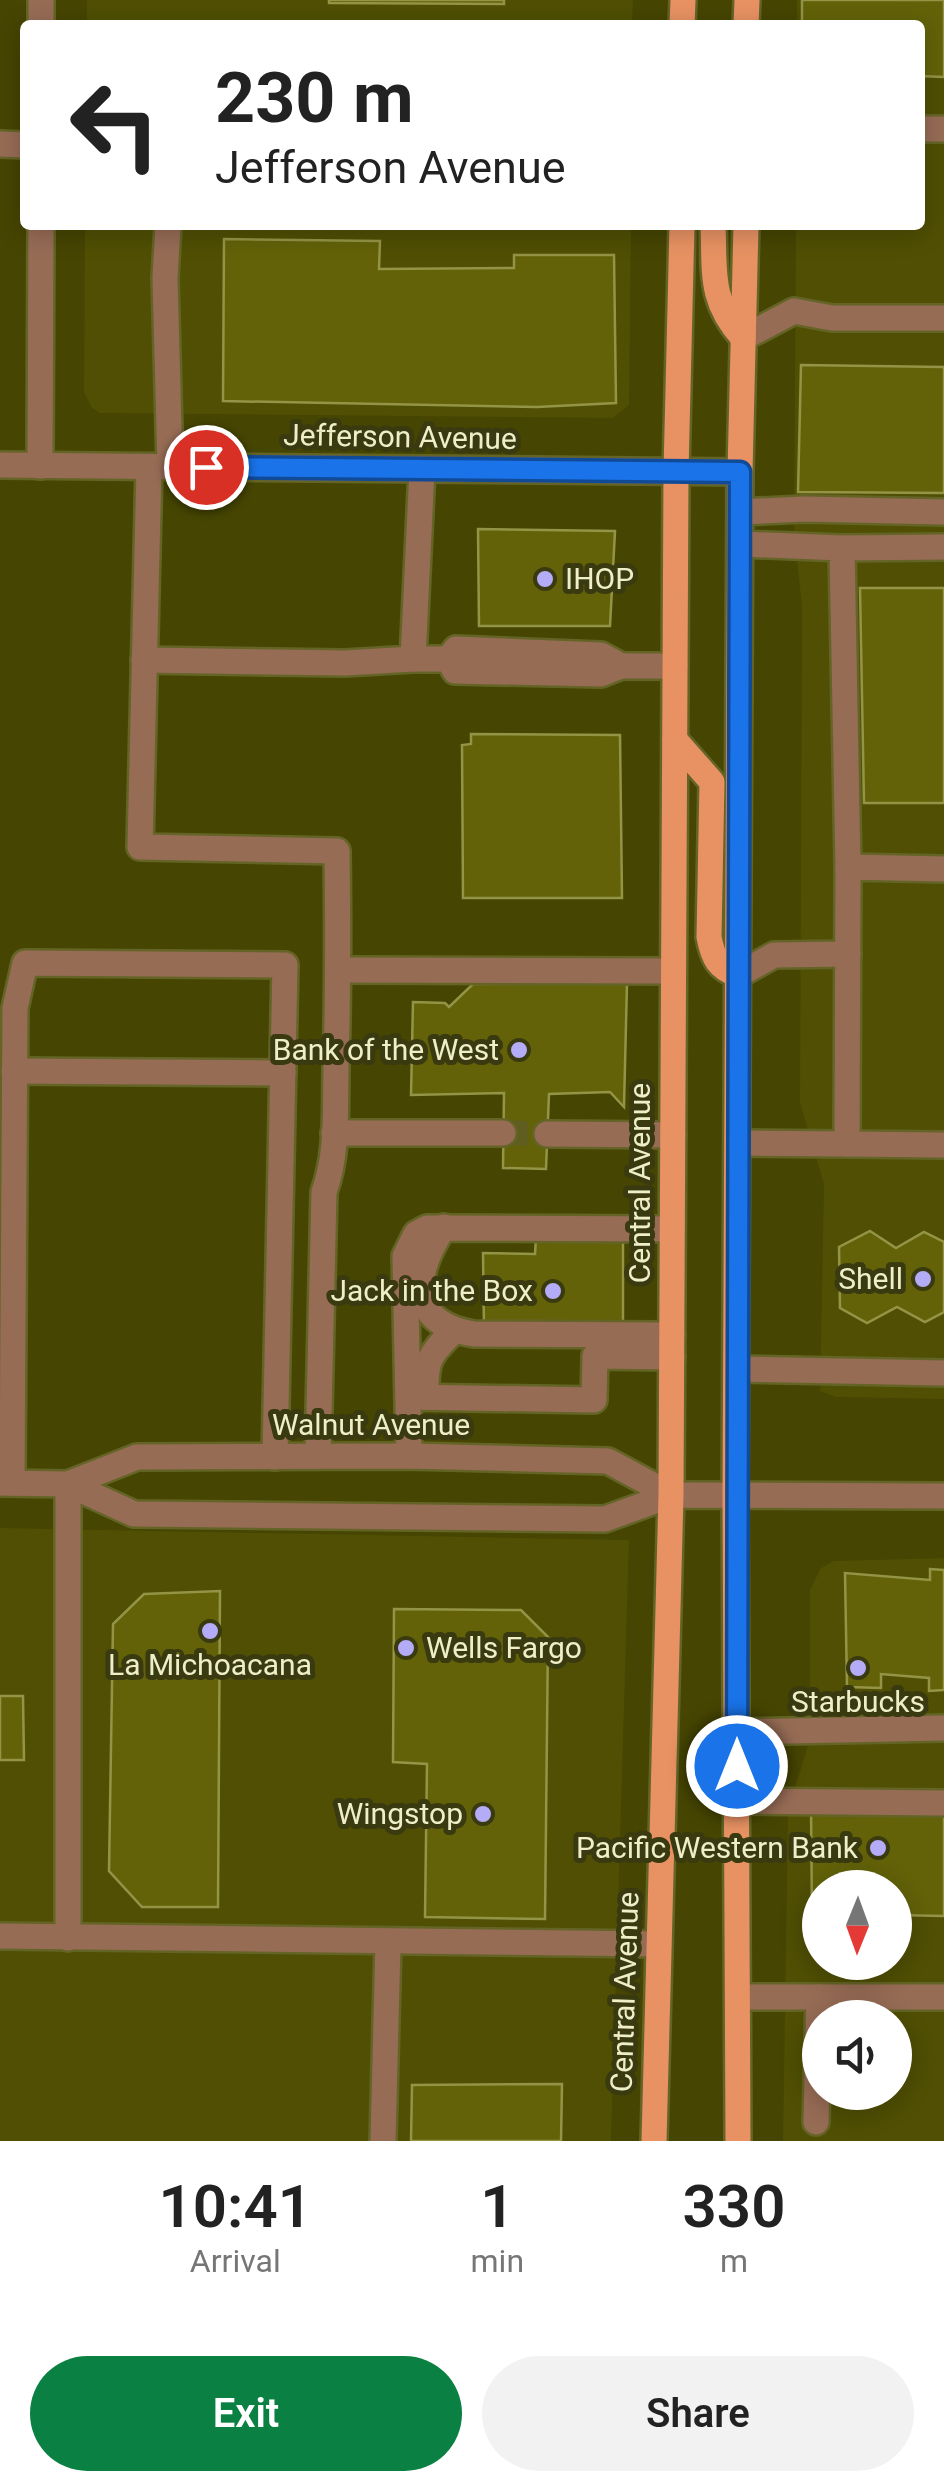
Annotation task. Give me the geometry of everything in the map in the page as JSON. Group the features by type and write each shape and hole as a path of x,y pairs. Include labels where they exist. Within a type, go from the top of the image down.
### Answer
{"main road":[{"name":"Central Avenue","path":"654,2141 671,1494 676,472 682,230"},
{"path":"713,230 717,300 727,320 743,338"},
{"path":"738,2141 735,1495 740,472 746,230"},
{"path":"675,740 712,782 709,936 712,953 722,969 738,976"}],"street":[{"path":"40,230 40,466"},
{"path":"168,230 160,467 144,660 140,847 337,851 339,970 333,1165 324,1192 318,1456"},
{"path":"743,338 794,311 832,318 944,318"},
{"name":"Jefferson Avenue","path":"0,466 740,472"},
{"path":"413,660 422,470"},
{"path":"740,512 944,512"},
{"path":"740,544 944,547"},
{"path":"842,548 848,867 847,1144"},
{"path":"144,660 448,660 455,671 601,674 620,666 675,666"},
{"path":"848,867 944,869"},
{"path":"738,976 774,955 848,954"},
{"path":"6,1483 15,1008 25,963 285,965 274,1457"},
{"path":"339,970 674,970"},
{"path":"14,1070 283,1074"},
{"path":"334,1133 503,1133"},
{"path":"547,1134 673,1135"},
{"path":"737,1143 944,1145"},
{"path":"417,1397 406,1256 416,1234 427,1228 444,1227 672,1229"},
{"path":"444,1227 428,1251 421,1296 428,1314 447,1330 672,1346"},
{"path":"409,1456 425,1370 432,1352 454,1331"},
{"path":"417,1397 594,1400 594,1356 672,1346"},
{"path":"736,1369 944,1373"},
{"name":"Walnut Avenue","path":"6,1483 68,1484 137,1457 409,1456 608,1461 671,1494"},
{"path":"68,1484 68,1938"},
{"name":"Walnut Avenue","path":"68,1484 134,1514 604,1519 671,1494 944,1496"},
{"path":"736,1732 944,1728"},
{"path":"737,1800 944,1803"},
{"path":"0,1936 659,1944"},
{"path":"383,2141 388,1943"},
{"path":"738,1997 944,1998"},
{"path":"816,2122 818,1997"}],"shaded area":[{"path":"87,0 633,0 632,20 87,20"},
{"path":"797,0 944,0 944,1399 836,1397 820,1391 824,1184 800,1103 802,606 794,532 796,230 925,230 925,20 797,20"},
{"path":"85,230 631,230 629,405 613,418 100,413 92,408 84,392"},
{"path":"0,1528 629,1540 611,2141 0,2141"},
{"path":"944,1558 944,2141 783,2141 788,1811 810,1739 810,1590 821,1568 834,1561"}],"building":[{"path":"504,0 504,4 329,3"},
{"path":"802,0 944,0 944,77 925,76 925,20 802,20"},
{"path":"224,239 380,241 379,269 514,268 514,255 614,255 616,403 537,407 223,401"},
{"path":"801,365 944,367 944,493 798,492"},
{"name":"IHOP","path":"478,529 615,531 610,626 479,626"},
{"path":"860,588 944,588 944,803 864,803"},
{"path":"471,734 620,735 622,898 463,898 462,745 471,744"},
{"name":"Bank of the West","path":"627,983 624,1107 610,1092 549,1094 546,1169 503,1168 504,1093 411,1095 413,1002 445,1003 449,1007 473,984"},
{"name":"Shell","path":"870,1231 896,1248 924,1232 944,1242 944,1312 925,1322 897,1307 867,1323 840,1308 839,1247"},
{"name":"Jack in the Box","path":"536,1238 623,1240 623,1330 484,1329 483,1253 535,1254"},
{"path":"930,1569 944,1570 944,1690 929,1691 929,1678 881,1674 881,1688 847,1687 845,1573 930,1580"},
{"path":"220,1591 218,1907 142,1907 109,1871 113,1624 144,1594"},
{"path":"394,1609 521,1610 548,1637 545,1919 425,1917 427,1764 393,1762"},
{"path":"0,1696 23,1696 24,1760 0,1760"},
{"name":"Pacific Western Bank","path":"811,1808 944,1809 944,1916 912,1915 912,1870 812,1870"},
{"path":"562,2084 561,2141 411,2141 412,2085"}],"tunnel":[{"path":"503,1133 547,1134"}],"place":[{"name":"IHOP","path":"545,579"},
{"name":"Bank of the West","path":"519,1050"},
{"name":"Shell","path":"923,1279"},
{"name":"Jack in the Box","path":"553,1291"},
{"name":"La Michoacana","path":"210,1631"},
{"name":"Wells Fargo","path":"406,1648"},
{"name":"Starbucks","path":"858,1668"},
{"name":"Wingstop","path":"483,1814"},
{"name":"Pacific Western Bank","path":"878,1848"}],"route":[{"path":"206,467 740,472 737,1766"}]}
